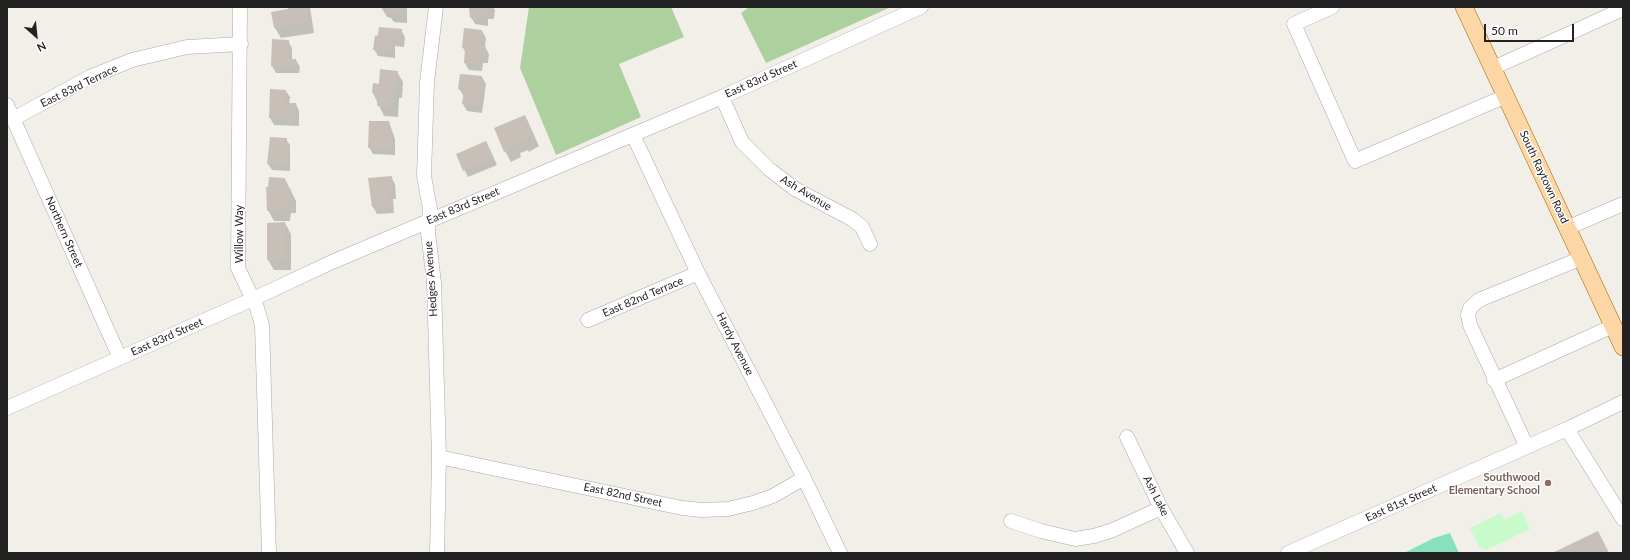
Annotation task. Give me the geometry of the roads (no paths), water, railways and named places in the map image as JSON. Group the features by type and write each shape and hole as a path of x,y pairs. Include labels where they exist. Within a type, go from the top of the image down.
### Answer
{"main road":[{"name":"South Raytown Road","path":"1464,7 1623,347"}],"street":[{"name":"Willow Way","path":"240,7 241,44 238,268 257,308 262,325 269,553"},
{"name":"Hedges Avenue","path":"436,7 427,82 424,176 430,209 428,232 434,283 438,457 437,553"},
{"name":"East 83rd Street","path":"7,408 332,262 722,97 921,7"},
{"path":"1332,7 1294,24 1355,161 1506,96"},
{"path":"1493,68 1623,10"},
{"name":"East 83rd Terrace","path":"13,119 90,78 132,60 187,47 241,44"},
{"name":"Ash Avenue","path":"722,97 742,142 769,169 795,189 852,219 862,227 870,244"},
{"name":"Northern Street","path":"7,105 120,358"},
{"name":"Hardy Avenue","path":"633,135 698,273 804,478 840,553"},
{"path":"1567,228 1623,204"},
{"path":"1527,447 1494,380 1470,325 1468,315 1470,308 1479,300 1582,258"},
{"name":"East 82nd Terrace","path":"588,320 698,273"},
{"path":"1494,380 1613,326"},
{"name":"East 81st Street","path":"1288,553 1568,429 1623,402"},
{"path":"1568,429 1622,515"},
{"name":"Ash Lake","path":"1127,438 1161,508 1187,553"},
{"name":"East 82nd Street","path":"438,457 682,508 702,510 728,509 753,503 773,496 804,478"},
{"path":"1011,521 1058,536 1075,539 1094,536 1113,530 1161,508"}],"place":[{"name":"Southwood Elementary School","path":"1548,483"}]}
